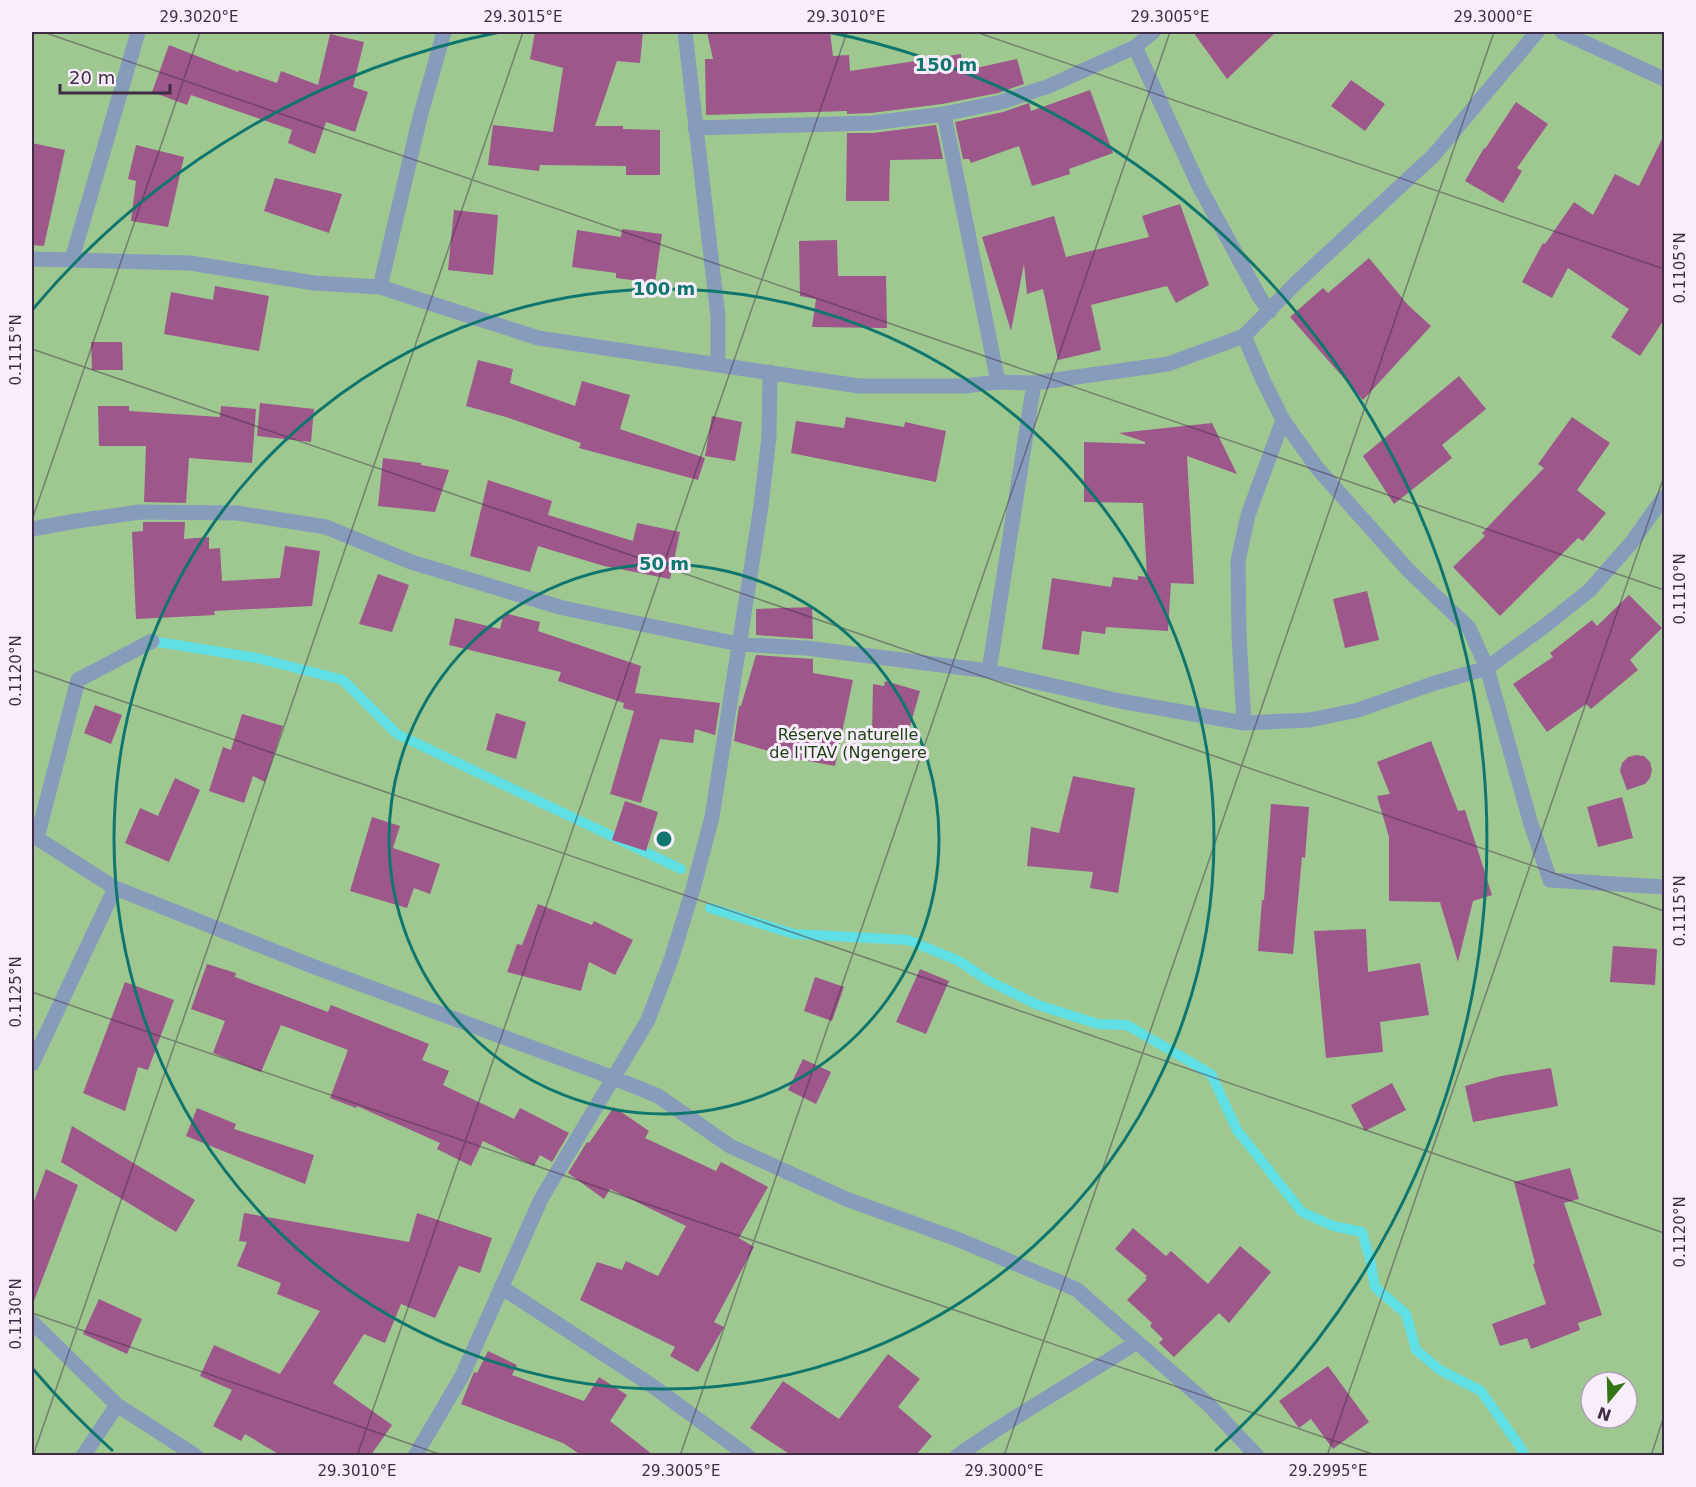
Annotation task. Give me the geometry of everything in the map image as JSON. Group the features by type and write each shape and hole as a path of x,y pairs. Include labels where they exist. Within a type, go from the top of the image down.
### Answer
{"street":[{"path":"72,259 138,32"},
{"path":"380,287 420,117 444,32"},
{"path":"685,32 718,317 718,364"},
{"path":"695,128 872,123 944,114 1001,102 1040,89 1135,47 1153,32"},
{"path":"32,259 190,263 314,283 380,287 537,338 859,386 964,386 998,381 1034,382 1168,364 1244,336 1298,281 1434,154 1537,32"},
{"path":"1562,32 1665,79"},
{"path":"1135,47 1199,186 1260,298 1270,311"},
{"path":"944,114 998,381"},
{"path":"1244,336 1283,420 1318,469 1409,571 1468,628 1487,668 1530,821 1550,880 1665,887"},
{"path":"415,1455 462,1376 541,1199 648,1020 671,960 712,817 761,506 769,437 770,372"},
{"path":"989,671 1034,382"},
{"path":"1244,723 1238,561 1248,515 1283,420"},
{"path":"32,529 140,513 237,513 326,527 411,562 563,608 738,644 806,648 989,671 1120,701 1244,723 1310,720 1358,710 1435,683 1487,668 1590,590 1632,542 1665,497"},
{"path":"153,641 78,680 34,836 115,888 312,966 658,1096 730,1146 751,1156 846,1199 957,1239 1076,1289 1209,1406 1257,1455"},
{"path":"32,1064 115,888"},
{"path":"501,1287 651,1385 748,1455"},
{"path":"32,1322 117,1405 196,1455"},
{"path":"957,1455 1137,1342"},
{"path":"83,1455 117,1405"}],"green space":[{"name":"Réserve naturelle de l'ITAV (Ngengere","path":"32,32 1664,32 1664,1455 32,1455"}],"building":[{"path":"535,32 643,32 640,63 617,61 595,126 660,130 660,175 626,175 626,166 540,165 539,171 488,165 493,125 553,132 563,68 530,59"},
{"path":"707,32 830,32 833,56 849,55 850,71 961,54 962,71 1017,59 1024,84 998,93 942,104 871,113 847,114 847,111 706,115 705,59 713,59"},
{"path":"1193,32 1276,32 1227,79"},
{"path":"330,34 364,42 353,87 368,92 355,132 326,122 315,154 288,143 292,130 191,95 187,105 152,92 169,45 238,72 239,70 277,83 281,71 318,85"},
{"path":"1351,80 1385,104 1365,131 1331,106"},
{"path":"1090,90 1113,153 1069,169 1070,174 1032,186 1019,146 971,163 969,159 963,159 955,122 1003,112 1029,103 1031,111"},
{"path":"1516,102 1548,124 1517,168 1522,171 1503,203 1465,181 1484,148"},
{"path":"936,125 943,159 890,160 889,201 846,201 847,133 873,133"},
{"path":"1665,133 1665,318 1640,356 1611,337 1629,309 1568,268 1552,298 1522,282 1543,243 1545,244 1574,202 1593,215 1615,174 1639,186"},
{"path":"32,143 65,150 44,246 32,245"},
{"path":"136,145 184,157 168,227 131,221 136,181 128,179"},
{"path":"275,178 342,194 329,233 264,211"},
{"path":"1180,204 1209,285 1176,303 1167,286 1091,305 1101,350 1058,360 1043,289 1027,294 1024,264 1011,331 982,237 1054,216 1066,257 1149,237 1142,216"},
{"path":"454,210 498,215 493,275 448,270"},
{"path":"622,229 662,234 655,283 616,278 616,273 572,267 577,230 621,237"},
{"path":"837,240 838,276 886,276 887,328 812,327 816,299 800,296 799,241"},
{"path":"1369,258 1408,305 1431,326 1363,400 1290,317 1323,288 1328,293"},
{"path":"215,286 269,296 259,351 164,334 171,292 213,300"},
{"path":"91,342 122,342 123,370 92,370"},
{"path":"478,360 513,369 510,383 575,406 582,381 630,395 620,429 705,458 698,480 579,448 581,443 466,406"},
{"path":"1459,376 1486,409 1442,445 1452,458 1394,504 1363,456"},
{"path":"260,403 314,409 311,442 257,436"},
{"path":"98,406 129,406 129,411 220,417 221,406 256,409 252,463 189,458 186,503 144,502 146,446 99,446"},
{"path":"712,416 742,422 735,461 705,456"},
{"path":"846,417 904,427 905,422 946,431 936,482 791,453 796,421 844,428"},
{"path":"1572,417 1610,443 1577,490 1606,513 1583,541 1578,538 1500,616 1453,567 1485,536 1482,533 1544,468 1538,464"},
{"path":"1212,423 1237,474 1187,456 1194,584 1171,583 1168,631 1106,627 1105,634 1082,631 1079,655 1042,649 1052,578 1111,587 1113,577 1138,580 1138,576 1147,577 1143,503 1084,502 1084,442 1145,444 1145,442 1119,433"},
{"path":"383,458 421,463 421,465 449,470 435,512 378,506"},
{"path":"488,480 552,501 548,515 633,541 637,523 680,532 670,579 604,566 538,546 530,572 470,556"},
{"path":"143,522 185,522 184,539 209,537 209,549 220,548 222,581 280,578 285,546 320,551 312,606 214,611 215,615 136,619 132,532 143,531"},
{"path":"378,574 409,585 392,632 359,624"},
{"path":"1367,591 1379,640 1345,648 1333,599"},
{"path":"1629,595 1662,628 1630,660 1638,670 1591,709 1586,704 1547,732 1513,684 1553,657 1550,653 1592,620 1597,626"},
{"path":"812,607 813,639 756,635 756,609"},
{"path":"504,613 540,622 538,631 641,666 635,693 720,703 715,735 695,729 693,743 660,739 641,803 610,794 634,711 623,708 624,703 558,681 561,672 449,645 455,618 500,629"},
{"path":"756,655 813,659 813,673 853,680 835,766 793,758 734,741 739,706 741,706"},
{"path":"885,681 920,691 905,744 872,734 873,684 884,686"},
{"path":"95,705 122,715 111,744 84,733"},
{"path":"496,713 526,722 516,759 486,750"},
{"path":"242,714 283,726 265,782 253,776 244,803 209,791 223,747 231,750"},
{"path":"1431,741 1458,811 1465,810 1492,895 1473,901 1458,962 1440,902 1389,901 1389,837 1377,796 1390,794 1377,762"},
{"path":"1644,756 1650,762 1652,770 1650,778 1645,784 1627,790 1620,771 1622,763 1628,757"},
{"path":"1073,776 1135,788 1118,893 1090,888 1093,872 1027,866 1031,827 1059,833"},
{"path":"175,778 200,790 169,862 125,843 140,808 158,816"},
{"path":"1622,797 1633,838 1598,847 1587,807"},
{"path":"625,801 658,812 646,851 612,840"},
{"path":"1271,804 1309,807 1293,954 1258,951"},
{"path":"372,817 400,826 393,848 440,864 430,894 414,888 407,908 350,891"},
{"path":"538,904 592,925 594,921 633,940 615,975 589,962 581,991 507,972 517,944 522,945"},
{"path":"1366,929 1368,972 1420,963 1429,1015 1380,1022 1383,1052 1326,1058 1314,931"},
{"path":"1613,946 1657,949 1655,985 1610,982"},
{"path":"207,964 236,973 235,977 328,1012 331,1005 429,1044 422,1060 449,1071 443,1085 514,1119 520,1108 569,1133 552,1162 540,1155 534,1166 483,1141 471,1166 437,1149 440,1143 357,1106 356,1108 330,1098 348,1050 281,1025 261,1072 213,1053 225,1021 191,1009"},
{"path":"920,969 949,981 926,1034 896,1022"},
{"path":"815,977 844,987 832,1021 804,1011"},
{"path":"125,982 174,1000 148,1070 138,1067 125,1111 83,1093"},
{"path":"803,1059 831,1072 816,1104 788,1090"},
{"path":"1551,1068 1558,1106 1473,1122 1465,1086 1501,1076"},
{"path":"1392,1083 1406,1110 1365,1131 1351,1105"},
{"path":"614,1107 649,1131 645,1138 716,1171 721,1162 768,1187 739,1238 754,1247 714,1322 724,1327 698,1372 670,1356 675,1347 580,1300 597,1262 622,1270 626,1261 658,1276 686,1226 610,1189 604,1199 568,1173 587,1142 589,1143"},
{"path":"197,1108 236,1124 234,1129 314,1155 305,1184 186,1136"},
{"path":"72,1126 195,1200 176,1232 61,1162"},
{"path":"1570,1168 1579,1199 1564,1203 1602,1315 1578,1323 1580,1330 1531,1349 1527,1338 1500,1346 1492,1324 1546,1304 1533,1264 1535,1263 1514,1182"},
{"path":"46,1169 78,1185 34,1301 32,1301 32,1207"},
{"path":"244,1213 409,1242 417,1213 492,1238 480,1273 459,1266 435,1318 401,1304 385,1343 364,1334 333,1383 392,1425 371,1455 280,1455 245,1434 241,1441 213,1426 232,1390 200,1376 214,1345 280,1374 320,1311 277,1294 281,1283 237,1266 247,1242 239,1241"},
{"path":"1133,1228 1166,1256 1171,1251 1208,1284 1240,1246 1271,1272 1229,1323 1219,1313 1174,1357 1159,1343 1163,1339 1150,1326 1152,1323 1127,1300 1147,1279 1145,1278 1147,1276 1115,1249"},
{"path":"99,1299 142,1319 127,1354 83,1334"},
{"path":"488,1351 517,1365 512,1375 584,1401 599,1377 627,1395 610,1421 653,1455 581,1455 563,1443 461,1404 474,1372 477,1373"},
{"path":"888,1354 920,1379 898,1407 932,1436 916,1455 791,1455 750,1428 783,1381 839,1419"},
{"path":"1328,1366 1369,1422 1333,1449 1311,1419 1299,1428 1279,1401"}],"waterway":[{"path":"152,641 257,658 343,680 397,734 681,869"},
{"path":"710,908 794,934 908,940 959,961 989,981 1038,1005 1098,1024 1127,1025 1211,1074 1237,1130 1302,1212 1333,1226 1362,1232 1375,1287 1406,1314 1416,1350 1440,1370 1481,1391 1523,1451 1523,1456"}]}
